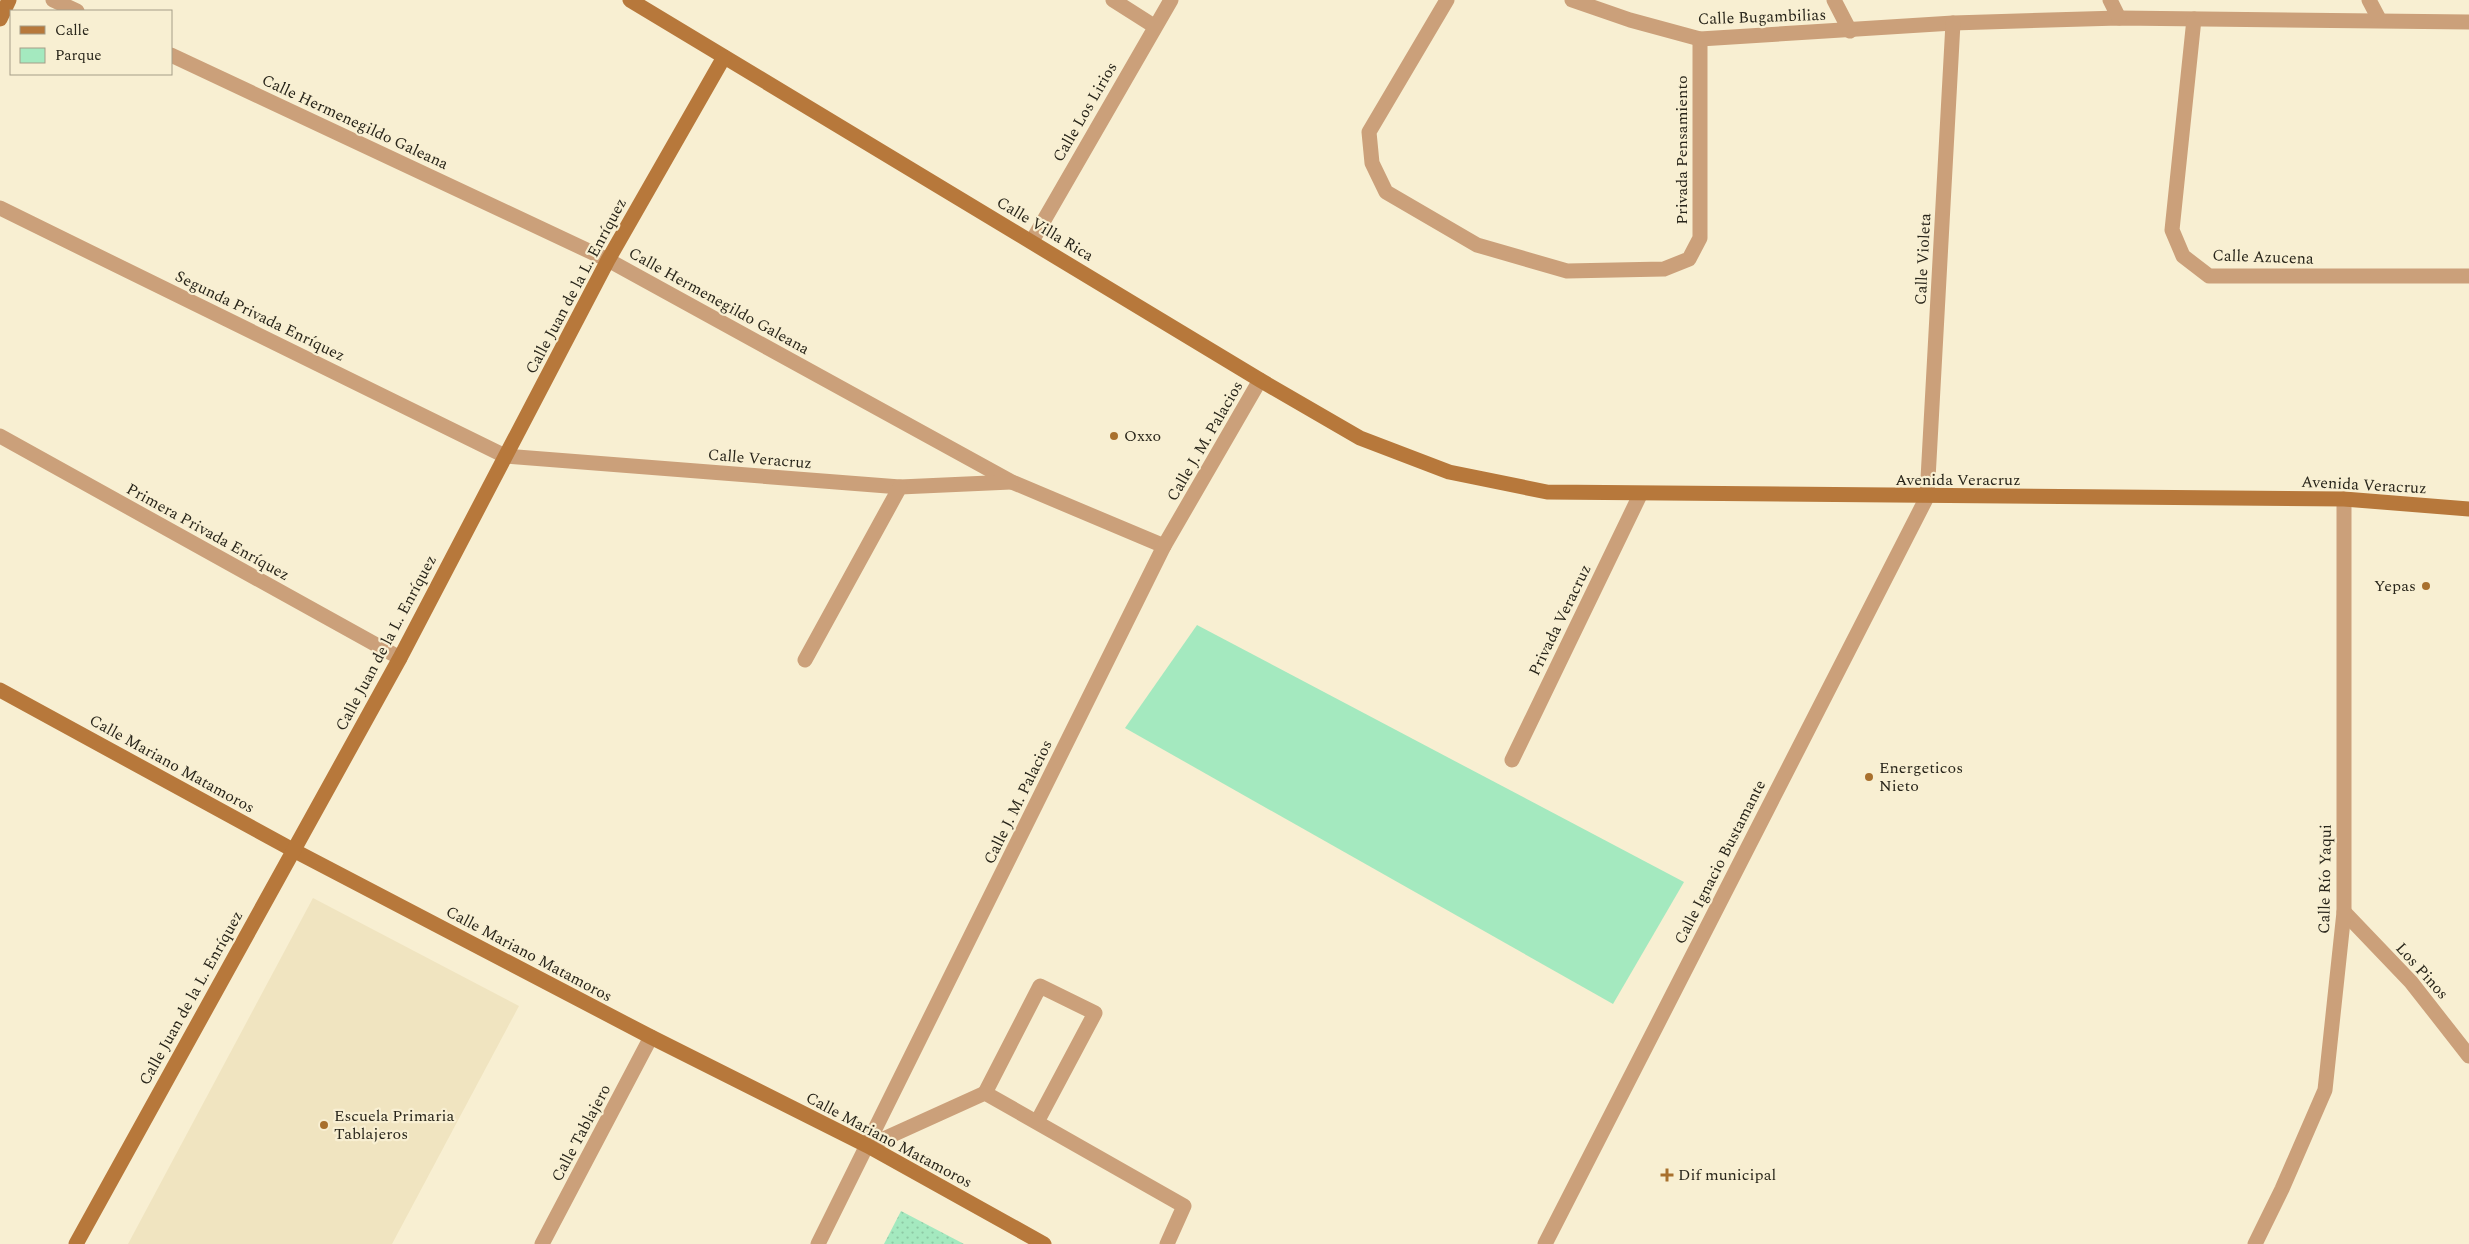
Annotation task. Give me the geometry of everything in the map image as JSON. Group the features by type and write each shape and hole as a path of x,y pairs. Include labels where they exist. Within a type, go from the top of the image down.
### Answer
{"main road":[{"path":"0,19 9,0"},
{"name":"Calle Villa Rica","path":"630,0 1260,380 1360,438 1450,472"},
{"name":"Calle Juan de la L. Enríquez","path":"76,1244 400,658 608,260 724,57"},
{"name":"Avenida Veracruz","path":"1450,472 1547,492 1640,495 2344,499 2469,509"},
{"name":"Calle Mariano Matamoros","path":"0,690 293,850 651,1038 868,1146 1044,1244"}],"street":[{"path":"53,0 75,10"},
{"path":"1113,0 1154,26"},
{"name":"Calle Los Lirios","path":"1032,241 1154,26 1171,0"},
{"name":"Privada Pensamiento","path":"1447,0 1369,132 1372,163 1386,192 1477,245 1567,271 1664,269 1689,258 1700,238 1700,39"},
{"name":"Calle Bugambilias","path":"1572,0 1630,20 1700,39 1953,23 2120,18 2379,19 2469,22"},
{"path":"1834,0 1850,31"},
{"path":"2110,0 2120,18"},
{"path":"2369,0 2379,19"},
{"name":"Calle Azucena","path":"2194,19 2172,230 2183,256 2209,276 2469,276"},
{"name":"Calle Violeta","path":"1927,497 1953,23"},
{"name":"Calle Hermenegildo Galeana","path":"172,55 608,260 1012,482 1164,546"},
{"name":"Segunda Privada Enríquez","path":"0,208 505,456"},
{"name":"Calle J. M. Palacios","path":"818,1244 1164,546 1260,380"},
{"name":"Primera Privada Enríquez","path":"0,436 400,658"},
{"name":"Calle Veracruz","path":"505,456 900,487 1012,482"},
{"path":"804,660 900,487"},
{"name":"Privada Veracruz","path":"1512,760 1640,495"},
{"name":"Calle Ignacio Bustamante","path":"1545,1244 1927,497"},
{"name":"Calle Río Yaqui","path":"2255,1244 2282,1189 2325,1090 2344,912 2344,499"},
{"name":"Los Pinos","path":"2344,912 2411,982 2468,1053"},
{"path":"868,1146 985,1094 1040,986 1095,1013 1037,1122"},
{"name":"Calle Tablajero","path":"542,1244 651,1038"},
{"path":"985,1094 1184,1206 1167,1244"}],"shaded area":[{"name":"Escuela Primaria Tablajeros","path":"313,898 519,1006 392,1244 128,1244"}],"green space":[{"path":"1197,625 1684,882 1613,1004 1125,728"},
{"path":"901,1211 964,1244 884,1244"}],"place":[{"name":"Oxxo","path":"1114,436"},
{"name":"Yepas","path":"2426,586"},
{"name":"Energeticos Nieto","path":"1869,777"},
{"name":"Escuela Primaria Tablajeros","path":"324,1125"},
{"name":"Dif municipal","path":"1667,1175"}]}
